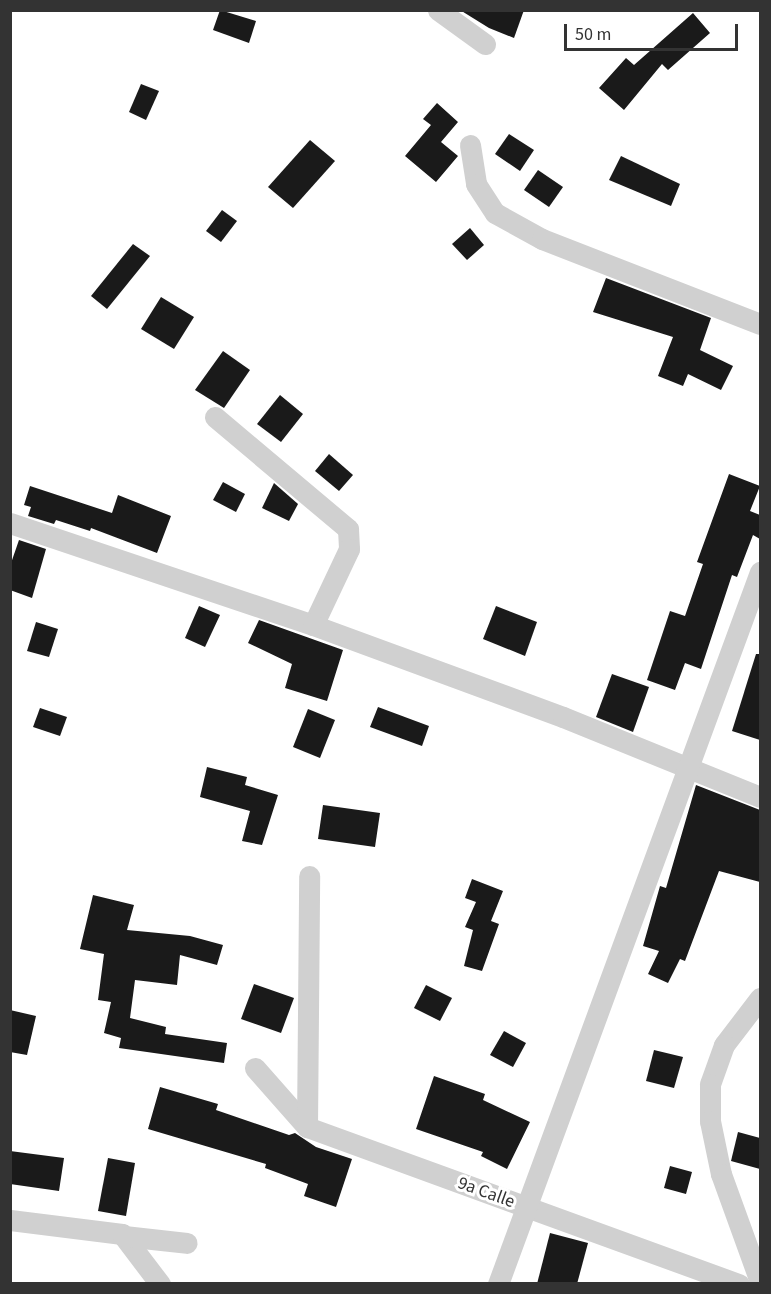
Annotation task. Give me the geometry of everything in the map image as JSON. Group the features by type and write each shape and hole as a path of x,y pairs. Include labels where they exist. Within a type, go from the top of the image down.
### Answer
{"street":[{"path":"438,10 485,44"},
{"path":"470,145 476,184 495,213 542,239 760,324"},
{"path":"215,417 348,529 349,549 313,626"},
{"path":"10,523 313,626 563,717 686,769 760,797"},
{"path":"498,1284 760,572"},
{"path":"307,1127 309,876"},
{"path":"760,998 724,1045 710,1084 710,1121 721,1174 760,1281"},
{"name":"9a Calle","path":"255,1068 307,1127 739,1284"},
{"path":"10,1220 187,1243"},
{"path":"124,1236 160,1284"}],"building":[{"path":"220,10 256,21 249,43 213,30"},
{"path":"460,10 524,10 514,38 489,28"},
{"path":"693,13 710,33 668,70 662,64 624,110 599,88 626,58 634,65"},
{"path":"141,84 159,91 146,120 129,112"},
{"path":"437,103 458,122 441,142 458,156 436,182 405,156 431,125 423,119"},
{"path":"509,134 534,150 520,171 495,154"},
{"path":"310,140 335,161 293,208 268,187"},
{"path":"621,156 680,184 671,206 609,180"},
{"path":"538,170 563,187 549,207 524,190"},
{"path":"222,210 237,221 221,242 206,231"},
{"path":"470,228 484,245 467,260 452,244"},
{"path":"133,244 150,256 107,309 91,296"},
{"path":"606,278 711,318 700,350 733,366 721,390 688,374 683,386 658,376 673,337 593,312"},
{"path":"161,297 194,317 174,349 141,329"},
{"path":"223,351 250,370 224,408 195,390"},
{"path":"280,395 303,414 281,442 257,424"},
{"path":"329,454 353,475 339,491 315,471"},
{"path":"729,474 760,486 750,511 760,515 760,539 753,535 737,577 732,575 701,669 685,663 675,690 647,680 670,611 685,616 703,564 697,562"},
{"path":"223,482 245,494 236,512 213,500"},
{"path":"274,483 298,504 289,521 262,508"},
{"path":"30,486 112,513 118,495 171,516 157,553 91,528 90,531 56,520 54,524 28,516 31,507 24,505"},
{"path":"19,540 46,549 32,598 10,590 10,566"},
{"path":"199,606 220,615 205,647 185,638"},
{"path":"496,606 537,622 525,656 483,639"},
{"path":"259,620 343,650 327,701 285,688 292,664 248,643"},
{"path":"36,622 58,629 49,657 27,651"},
{"path":"756,654 760,654 760,740 732,731"},
{"path":"612,674 649,687 633,732 596,717"},
{"path":"378,707 429,726 422,746 370,727"},
{"path":"40,708 67,717 60,736 33,727"},
{"path":"308,709 335,720 320,758 293,747"},
{"path":"207,767 247,777 245,785 278,795 262,845 242,841 250,811 200,797"},
{"path":"696,785 760,810 760,882 719,871 685,961 680,959 668,983 648,974 659,951 643,946 660,886 666,888"},
{"path":"323,805 380,813 375,847 318,839"},
{"path":"472,879 503,891 491,921 499,924 482,971 464,966 473,930 465,927 476,902 465,898"},
{"path":"93,895 134,905 127,930 190,936 223,945 217,965 180,955 177,985 135,980 130,1018 166,1027 165,1034 227,1043 224,1063 119,1048 121,1038 104,1033 111,1002 98,1000 104,954 80,949"},
{"path":"254,984 294,998 281,1033 241,1019"},
{"path":"426,985 452,998 440,1021 414,1008"},
{"path":"10,1010 36,1016 27,1055 10,1052"},
{"path":"504,1031 526,1043 513,1067 490,1055"},
{"path":"654,1050 683,1057 674,1088 646,1081"},
{"path":"434,1076 485,1094 483,1100 530,1122 507,1169 481,1156 483,1152 416,1129"},
{"path":"160,1087 218,1104 216,1110 289,1135 295,1133 316,1147 352,1159 336,1207 304,1196 308,1184 265,1168 266,1164 148,1129"},
{"path":"738,1132 760,1138 760,1169 731,1161"},
{"path":"10,1151 64,1158 59,1191 10,1184"},
{"path":"108,1158 135,1163 126,1216 98,1211"},
{"path":"670,1166 692,1172 686,1194 664,1188"},
{"path":"550,1233 588,1243 577,1284 537,1284"}]}
